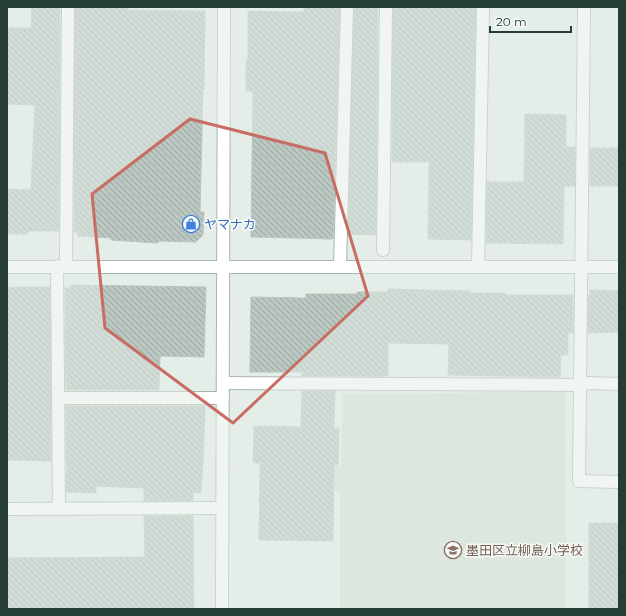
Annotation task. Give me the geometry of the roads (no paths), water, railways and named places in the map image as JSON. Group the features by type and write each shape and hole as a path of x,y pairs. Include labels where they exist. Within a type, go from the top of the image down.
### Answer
{"street":[{"path":"58,508 58,398 68,7"},
{"path":"222,609 224,7"},
{"path":"340,267 346,7"},
{"path":"383,250 386,7"},
{"path":"478,267 483,7"},
{"path":"584,7 579,481 619,482"},
{"path":"7,267 619,267"},
{"path":"223,383 619,384"},
{"path":"58,398 223,398"},
{"path":"7,508 222,508"}],"place":[{"name":"ヤマナカ","path":"191,224"},
{"name":"墨田区立柳島小学校","path":"453,550"}]}
